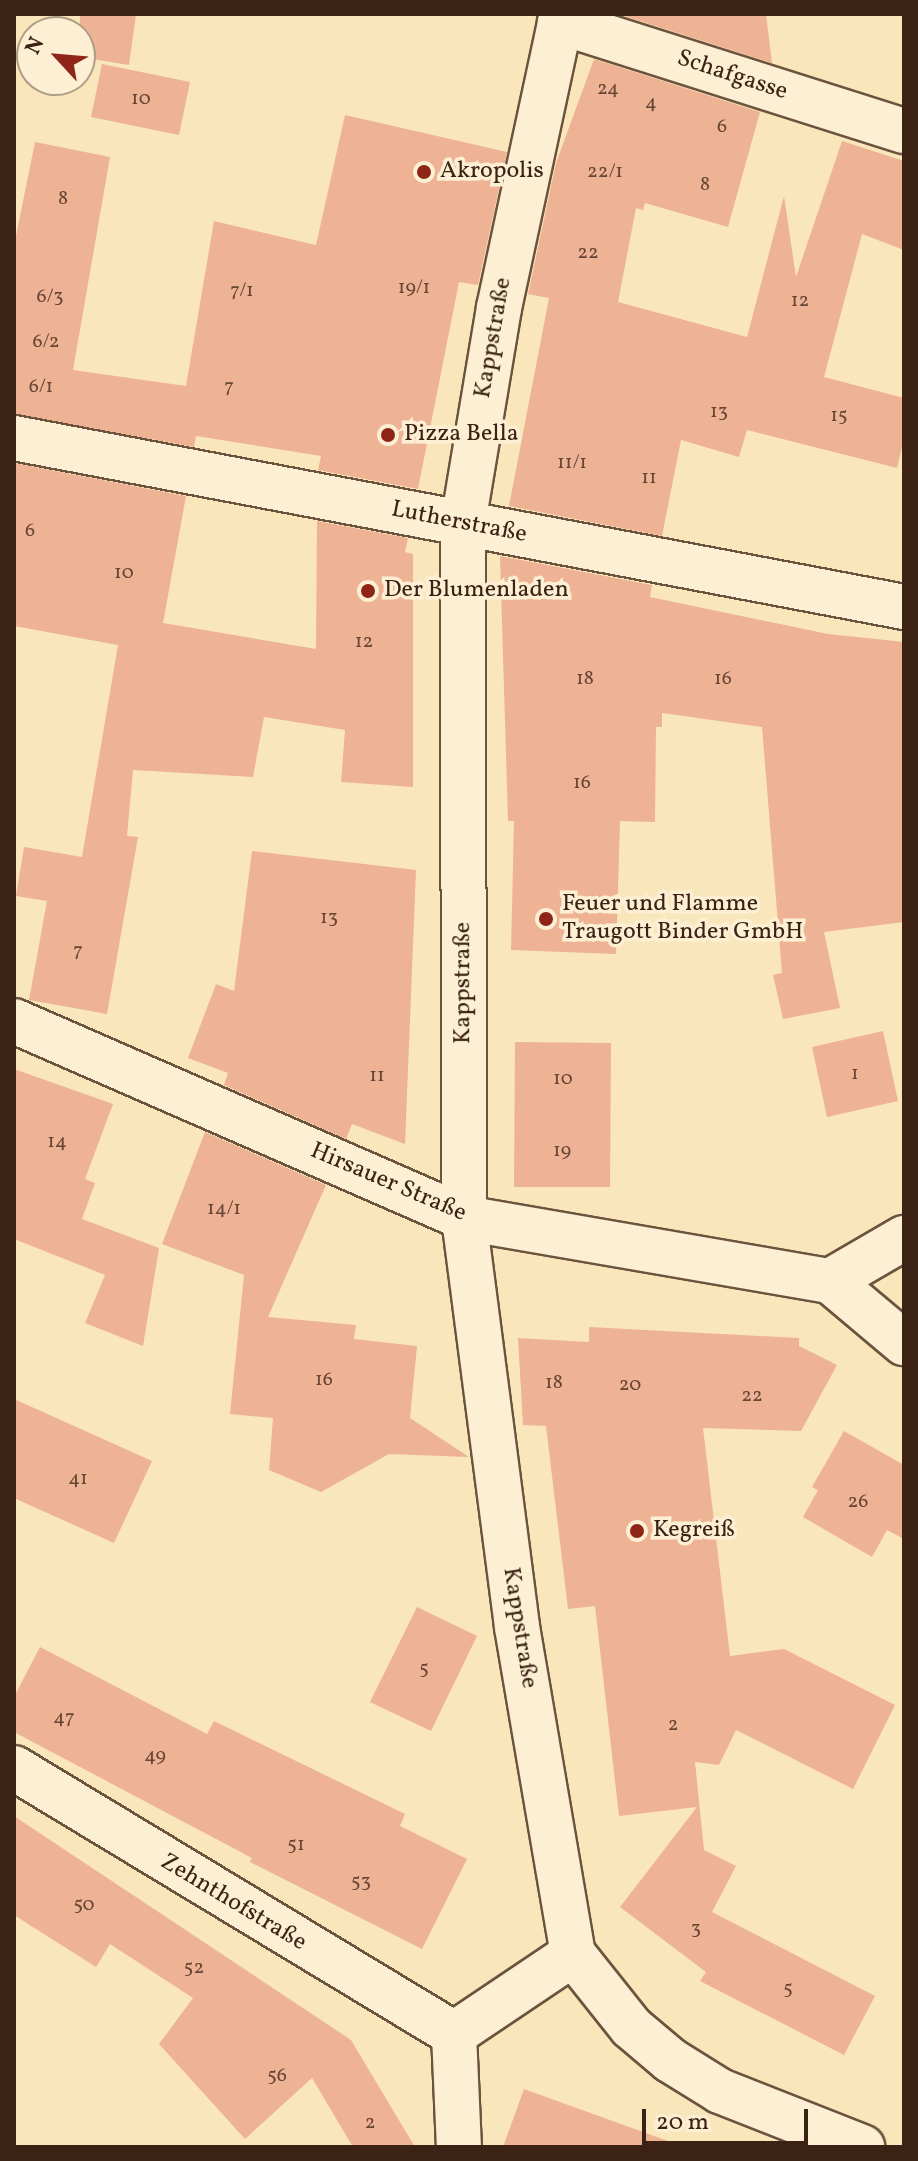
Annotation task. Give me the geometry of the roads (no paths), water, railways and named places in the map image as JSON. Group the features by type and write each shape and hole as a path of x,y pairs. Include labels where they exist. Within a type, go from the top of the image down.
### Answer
{"street":[{"name":"Schafgasse","path":"561,18 904,131"},
{"name":"Kappstraße","path":"561,18 499,308 463,524 464,1218 517,1627 573,1954"},
{"name":"Lutherstraße","path":"14,438 904,607"},
{"name":"Hirsauer Straße","path":"14,1021 464,1218 830,1281"},
{"path":"904,1238 830,1281 904,1343"},
{"name":"Zehnthofstraße","path":"14,1768 454,2034"},
{"path":"459,2147 454,2034 573,1954 631,2027 670,2060 720,2091 862,2147"}],"place":[{"name":"Akropolis","path":"424,172"},
{"name":"Pizza Bella","path":"388,435"},
{"name":"Der Blumenladen","path":"368,591"},
{"name":"Feuer und Flamme Traugott Binder GmbH","path":"546,919"},
{"name":"Kegreiß","path":"637,1531"}]}
